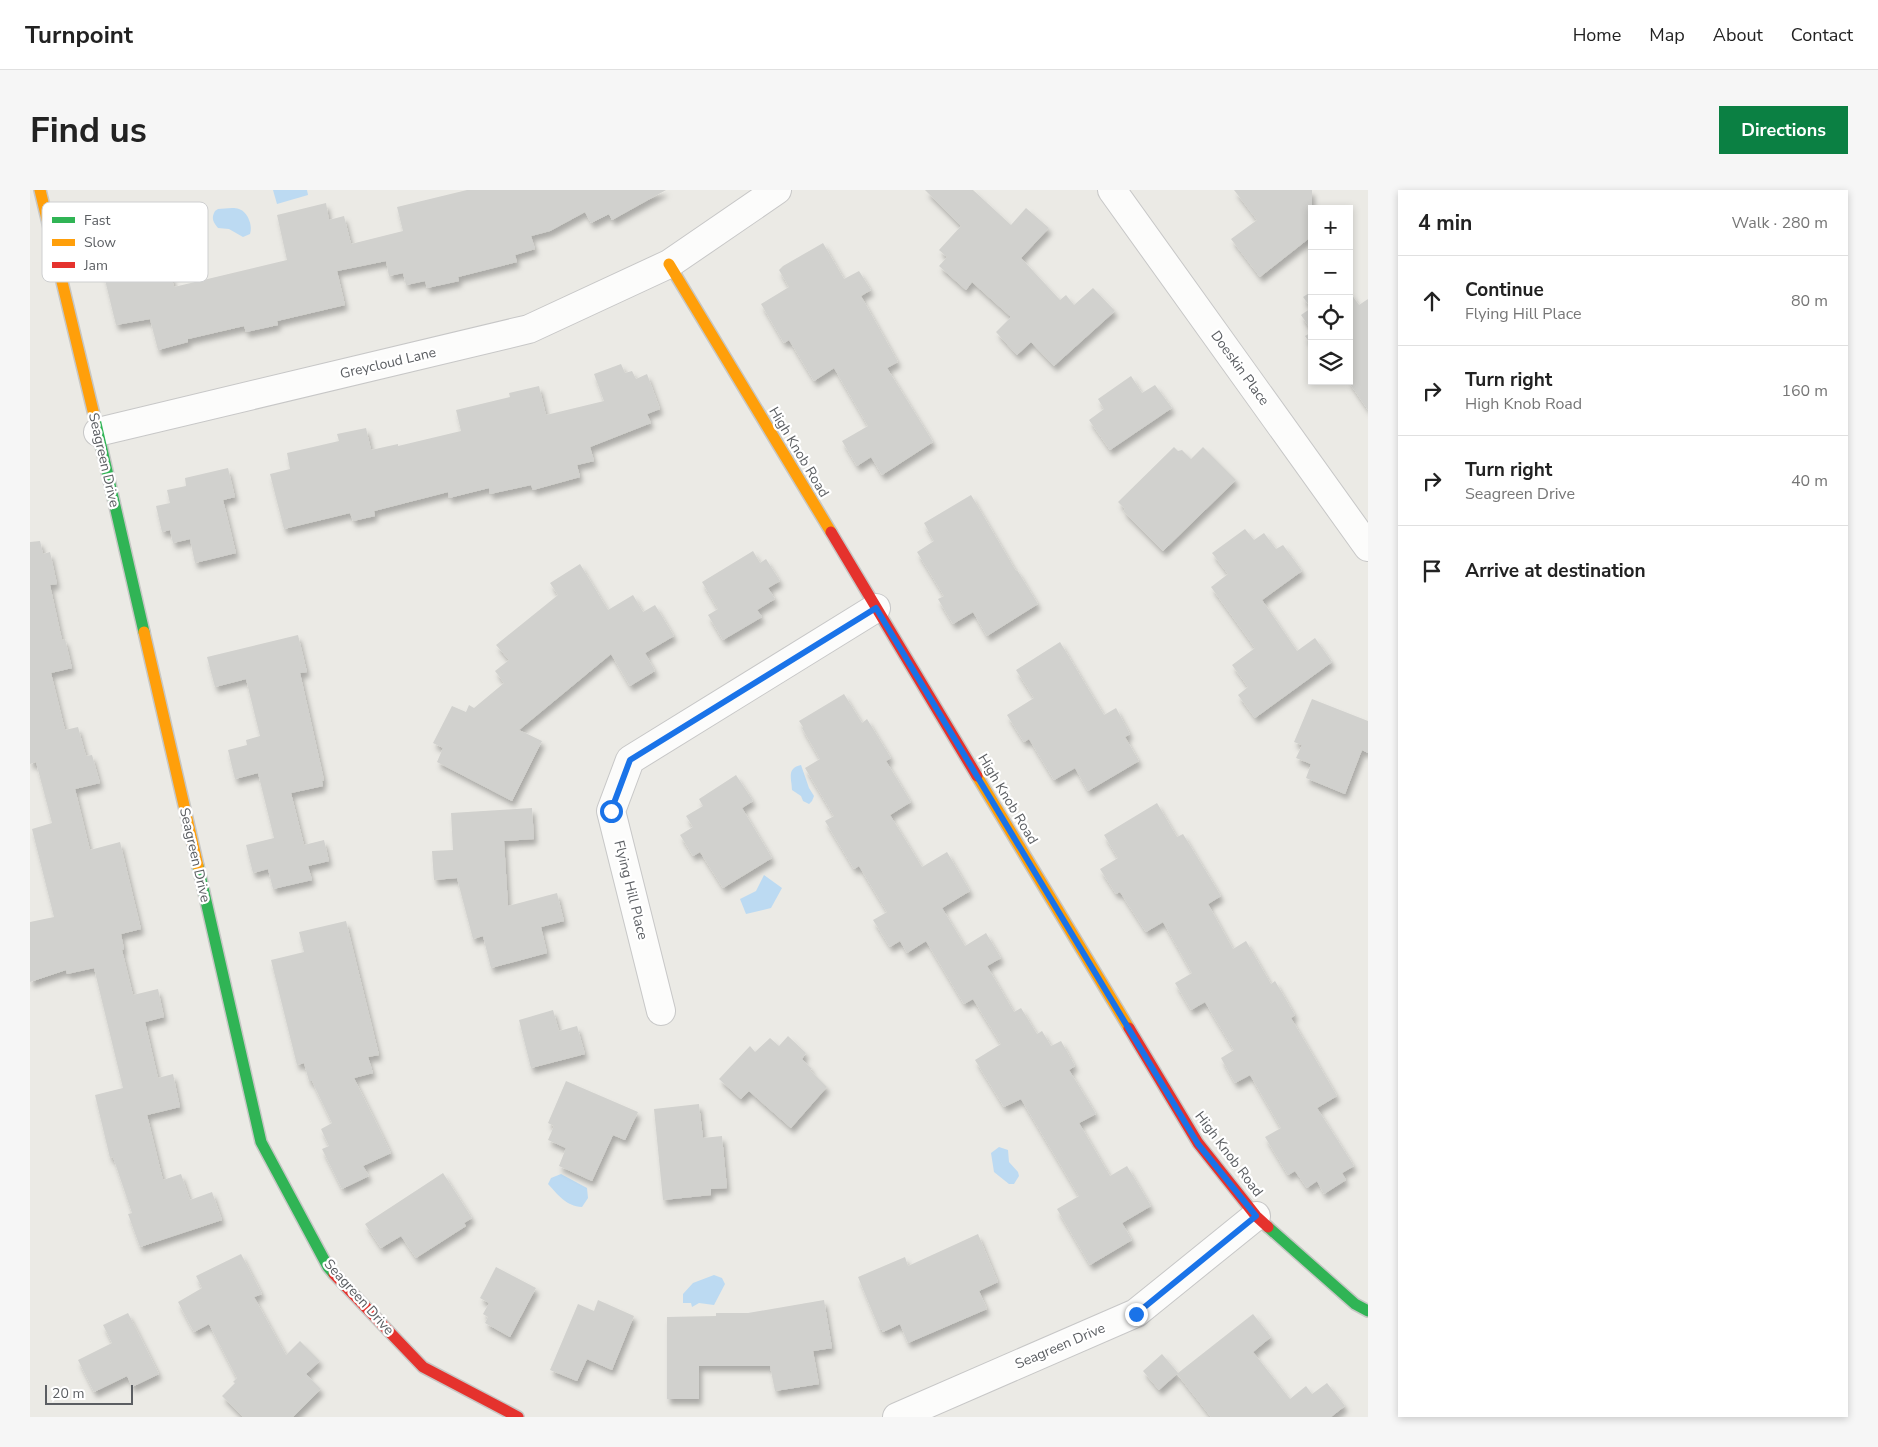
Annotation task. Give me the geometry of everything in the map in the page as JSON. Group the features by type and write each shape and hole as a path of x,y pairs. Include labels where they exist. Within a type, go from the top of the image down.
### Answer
{"street":[{"name":"Greycloud Lane","path":"98,432 529,329 669,264 777,190"},
{"name":"Doeskin Place","path":"1112,190 1368,547"},
{"name":"High Knob Road","path":"669,264 1198,1144 1256,1216 1356,1304 1368,1311"},
{"name":"Seagreen Drive","path":"62,282 261,1142 334,1274 423,1367 518,1417"},
{"name":"Flying Hill Place","path":"661,1011 611,811 630,760 876,608"},
{"name":"Seagreen Drive","path":"897,1417 1136,1314 1256,1216"}],"water":[{"path":"273,190 307,190 308,195 277,204"},
{"path":"234,208 245,213 251,227 250,234 243,237 229,229 218,228 213,218 215,211 218,209"},
{"path":"801,765 809,788 814,796 809,804 792,790 792,771 796,766"},
{"path":"764,875 782,888 771,908 746,914 740,899 756,891"},
{"path":"999,1147 1008,1150 1009,1162 1018,1172 1019,1176 1014,1184 1009,1184 994,1172 991,1153"},
{"path":"561,1174 587,1188 588,1198 582,1207 571,1205 548,1184 551,1178"},
{"path":"714,1275 722,1278 725,1284 714,1305 699,1303 692,1307 691,1303 683,1303 683,1294 693,1283"}],"building":[{"path":"467,190 666,190 612,220 609,214 591,223 585,212 550,231 531,236 535,249 515,255 517,262 458,277 459,281 427,288 425,281 406,285 403,273 389,276 386,261 337,271 345,305 277,321 278,325 246,332 244,326 188,339 188,342 158,350 150,319 116,325 106,282 173,282 174,287 195,282 208,282 208,279 287,260 277,215 326,203 329,220 344,216 351,244 403,231 397,207"},
{"path":"925,190 973,190 1011,225 1026,208 1049,228 1021,258 1060,300 1066,295 1074,305 1093,288 1115,311 1054,366 1031,342 1017,355 996,332 1011,317 972,282 966,290 939,266 947,257 939,250 961,226"},
{"path":"1234,190 1312,190 1312,205 1308,205 1308,239 1260,277 1231,239 1257,220"},
{"path":"823,243 844,279 859,271 871,290 861,296 898,362 887,368 933,442 882,475 871,457 857,466 842,441 868,426 834,368 814,381 789,340 784,343 761,304 789,287 779,270 783,266"},
{"path":"1308,294 1308,304 1303,297"},
{"path":"1353,297 1359,305 1368,299 1368,410 1351,385 1353,385"},
{"path":"1308,310 1308,325 1301,315"},
{"path":"621,364 625,373 632,371 636,379 647,374 660,409 647,414 651,423 590,447 594,461 577,465 580,477 533,490 531,485 490,494 489,488 449,498 448,492 374,511 375,516 353,521 350,513 284,529 270,474 290,469 287,453 339,441 337,434 366,428 371,450 398,444 398,446 461,431 456,410 510,397 509,393 539,386 546,415 604,401 594,374"},
{"path":"1131,376 1142,393 1155,385 1172,408 1110,450 1089,420 1104,409 1098,399"},
{"path":"1174,447 1178,451 1182,450 1191,459 1203,447 1236,480 1163,551 1123,511 1125,509 1118,502"},
{"path":"228,468 235,497 223,500 236,553 195,563 190,539 173,543 170,530 162,532 156,506 170,503 167,490 186,486 185,478"},
{"path":"971,495 1038,604 987,636 973,612 953,624 938,599 944,596 917,552 934,541 924,523"},
{"path":"1245,529 1254,540 1264,533 1276,549 1283,545 1302,571 1262,600 1297,651 1315,638 1332,662 1255,718 1238,695 1248,687 1232,665 1255,648 1211,587 1228,574 1212,553"},
{"path":"40,541 43,554 50,552 57,584 50,585 62,640 65,639 72,668 51,673 65,730 78,727 86,756 92,755 100,783 75,789 90,850 120,842 141,929 121,934 124,949 122,950 133,995 158,989 164,1017 145,1022 158,1078 173,1074 180,1107 147,1115 163,1180 181,1174 190,1200 212,1192 222,1220 140,1247 128,1214 132,1213 113,1157 110,1158 95,1095 123,1088 94,968 67,974 66,970 30,982 30,922 54,917 32,829 52,823 36,762 30,764 30,542"},
{"path":"753,551 760,563 766,559 780,581 768,588 775,599 757,610 762,617 723,640 708,615 718,609 702,582"},
{"path":"580,564 608,610 633,595 643,612 655,605 674,636 645,653 655,671 630,686 611,654 519,730 542,741 512,801 437,762 443,748 433,743 452,706 466,712 469,705 474,708 504,683 495,671 509,660 496,645 558,595 550,583"},
{"path":"298,635 307,672 300,673 324,780 322,781 323,786 291,793 304,845 324,840 329,861 308,866 312,880 273,889 268,869 253,873 246,845 274,838 258,773 235,779 228,750 247,745 246,740 260,736 246,679 215,687 207,657"},
{"path":"1060,642 1104,715 1116,708 1130,734 1125,737 1139,761 1088,791 1075,768 1054,780 1029,739 1024,742 1007,715 1034,698 1016,670"},
{"path":"844,694 862,723 867,719 891,758 886,761 911,802 890,815 922,867 947,852 970,891 942,908 965,946 986,933 1001,958 987,966 1014,1012 1021,1008 1037,1034 1042,1031 1051,1046 1061,1041 1075,1066 1069,1070 1096,1114 1079,1123 1110,1176 1127,1166 1151,1206 1122,1223 1132,1240 1090,1265 1057,1209 1079,1196 1021,1099 1004,1107 975,1060 1001,1044 973,999 964,1004 926,941 907,953 900,941 890,947 873,920 887,912 859,866 854,869 825,821 834,816 805,768 820,759 799,721"},
{"path":"1312,699 1368,721 1368,753 1362,750 1345,794 1306,778 1311,764 1296,758 1302,745 1294,742"},
{"path":"736,775 753,801 742,808 772,858 723,888 700,852 693,856 680,835 693,827 686,816 703,806 699,799"},
{"path":"1157,803 1177,837 1183,834 1221,896 1208,904 1233,949 1246,941 1271,984 1275,981 1295,1015 1291,1018 1337,1096 1317,1108 1354,1166 1342,1173 1346,1180 1324,1194 1317,1181 1307,1188 1295,1171 1288,1175 1265,1137 1281,1128 1250,1075 1235,1083 1221,1058 1234,1050 1205,1002 1191,1010 1175,983 1192,973 1163,922 1146,932 1120,892 1116,894 1100,869 1118,858 1104,835"},
{"path":"532,808 534,839 504,841 508,906 557,893 564,921 541,927 547,953 491,968 483,936 473,939 457,878 434,880 432,851 453,850 451,813"},
{"path":"346,921 379,1055 368,1057 373,1073 354,1078 391,1153 363,1166 369,1176 342,1189 322,1149 329,1146 321,1129 332,1123 312,1081 309,1081 304,1063 297,1065 271,960 304,952 299,932"},
{"path":"553,1010 559,1031 577,1026 585,1054 531,1068 519,1020"},
{"path":"788,1036 806,1053 802,1059 827,1087 791,1128 749,1091 741,1099 719,1079 750,1046 755,1052 770,1038 779,1046"},
{"path":"566,1081 638,1112 625,1140 613,1135 592,1181 559,1166 566,1148 548,1140 554,1126 548,1123"},
{"path":"699,1104 703,1138 722,1136 727,1188 711,1189 711,1195 663,1200 654,1109"},
{"path":"443,1173 472,1218 464,1223 466,1226 416,1258 401,1236 381,1248 365,1224"},
{"path":"978,1234 998,1282 979,1291 987,1309 908,1343 900,1324 883,1332 882,1329 880,1330 858,1277 905,1257 908,1266"},
{"path":"241,1254 262,1294 254,1297 286,1355 300,1341 320,1361 306,1374 321,1389 293,1417 243,1417 222,1396 235,1383 233,1382 237,1378 209,1324 194,1332 178,1302 202,1288 196,1276"},
{"path":"496,1267 536,1288 510,1337 485,1323 488,1317 483,1314 489,1303 480,1298"},
{"path":"598,1300 634,1316 612,1370 587,1359 577,1381 550,1370 578,1304 594,1311"},
{"path":"824,1300 832,1348 813,1351 819,1384 775,1391 770,1366 699,1366 699,1399 667,1399 667,1317 716,1316 716,1313 748,1313"},
{"path":"128,1313 159,1374 132,1387 127,1376 94,1392 78,1360 112,1343 103,1325"},
{"path":"1253,1314 1271,1337 1253,1352 1290,1399 1306,1386 1312,1394 1327,1383 1345,1406 1331,1417 1211,1417 1177,1374 1159,1390 1143,1371 1162,1354 1178,1373"}],"traffic: fast":[{"path":"95,419 144,632"},
{"path":"198,866 261,1142 328,1267 334,1274"},
{"path":"1268,1227 1355,1304 1368,1311"}],"traffic: slow":[{"path":"40,190 43,202"},
{"path":"669,264 831,532"},
{"path":"62,282 95,419"},
{"path":"144,632 198,866"},
{"path":"977,776 1129,1028"}],"traffic: jam":[{"path":"831,532 977,776"},
{"path":"1129,1028 1198,1143 1256,1216 1268,1227"},
{"path":"334,1274 423,1367 518,1417"}],"route":[{"path":"611,811 630,760 876,608 1198,1144 1256,1216 1136,1314"}]}
